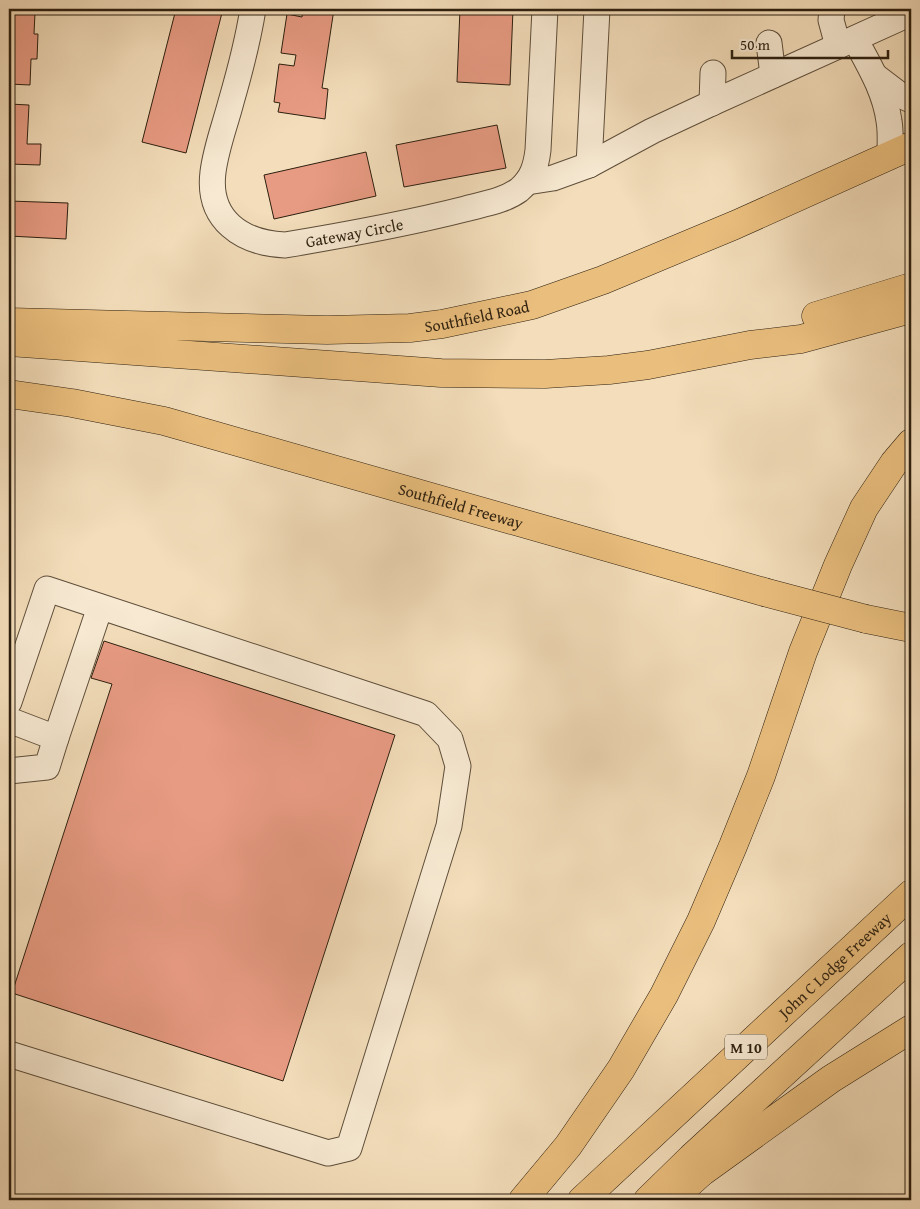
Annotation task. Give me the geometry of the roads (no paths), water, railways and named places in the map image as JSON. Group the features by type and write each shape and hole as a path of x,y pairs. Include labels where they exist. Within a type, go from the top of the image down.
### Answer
{"main road":[{"name":"Southfield Road","path":"9,322 327,330 410,328 442,324 532,305 577,289 735,225 901,151"},
{"path":"750,345 798,322 911,287"},
{"path":"9,342 441,373 545,374 609,370 750,345 801,339 911,309"},
{"name":"Southfield Freeway","path":"9,394 72,403 164,421 764,592 866,619 911,628"},
{"path":"523,1200 568,1146 621,1069 668,987 701,920 733,846 761,776 803,652 838,565 864,508 894,462 911,443"},
{"name":"John C Lodge Freeway","path":"582,1200 911,894"},
{"name":"M 10","path":"648,1200 691,1158 911,956"},
{"path":"670,1200 702,1172 811,1094 911,1029"}],"street":[{"name":"Gateway Circle","path":"253,9 241,66 213,172 215,201 220,212 234,229 247,238 268,244 293,244 436,216 509,196 527,182"},
{"path":"527,182 534,172 538,150 544,9"},
{"path":"589,165 597,9"},
{"path":"832,9 831,20 847,43 875,76 900,95 911,100"},
{"path":"527,182 553,178 589,165 712,103 911,13"},
{"path":"769,43 773,75"},
{"path":"712,103 713,73"},
{"path":"875,76 901,151"},
{"path":"9,702 47,590 426,714 450,739 458,766 449,826 349,1148 328,1153 9,1054"},
{"path":"9,771 47,767 100,607"},
{"path":"9,720 56,738"}]}
